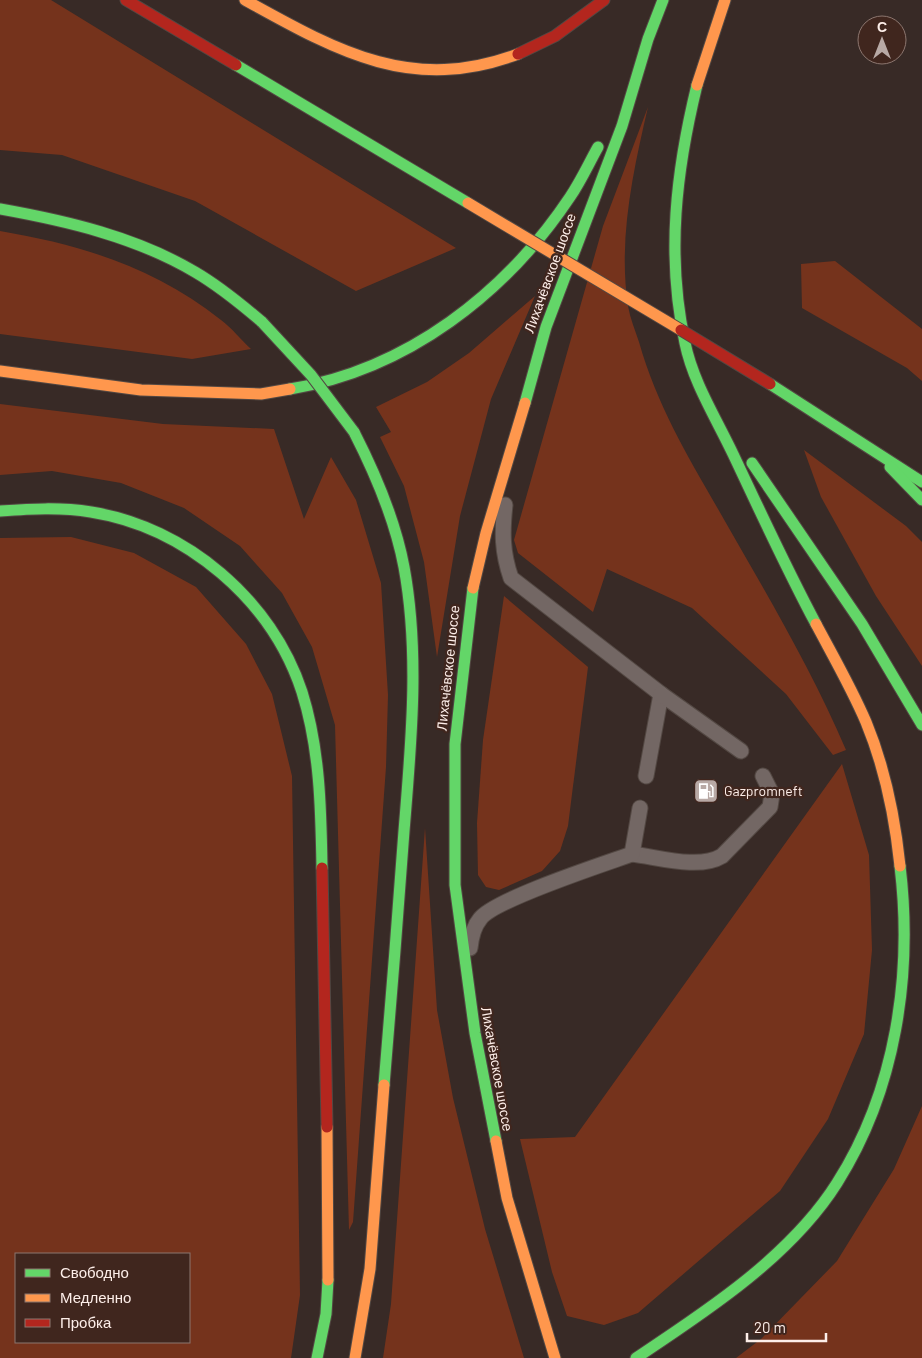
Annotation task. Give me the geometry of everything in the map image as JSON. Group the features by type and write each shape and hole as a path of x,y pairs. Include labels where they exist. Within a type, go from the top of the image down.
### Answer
{"main road":[{"path":"126,0 770,384 922,482"},
{"path":"245,0 301,31 373,61 419,70 450,70 486,66 521,55 574,25 604,0"},
{"name":"Лихачёвское шоссе","path":"555,1358 507,1198 492,1129 468,983 456,885 455,744 472,593 486,533 510,459 546,327 622,126 648,39 663,0"},
{"path":"636,1358 690,1323 745,1280 795,1234 836,1184 860,1144 880,1100 896,1056 908,997 913,940 911,886 903,834 891,789 874,744 855,700 786,566 704,394 686,347 676,291 674,244 677,180 685,129 700,67 725,0"},
{"path":"614,111 648,39"},
{"path":"0,371 141,390 261,394 316,385 366,370 419,342 482,299 533,247 571,196 602,138"},
{"path":"0,209 59,221 146,248 186,267 216,285 262,322 298,357 330,396 354,432 376,477 398,541 411,622 413,679 411,746 370,1269 355,1358"},
{"path":"704,394 862,624 922,725"},
{"path":"871,448 922,500"},
{"path":"0,511 56,506 105,512 153,530 196,553 235,584 271,627 295,673 310,719 318,767 321,821 329,1260 326,1314 317,1358"}],"lane":[{"path":"510,459 502,536 504,556 511,578 661,694 741,751"},
{"path":"646,776 661,694"},
{"path":"468,983 471,939 480,918 499,904 632,854 700,864 712,862 722,856 770,807 772,794 763,776"},
{"path":"632,854 640,808"}],"shaded area":[{"path":"0,0 51,0 456,248 356,291 195,201 62,155 0,150"},
{"path":"648,107 632,181 626,231 625,281 630,315 654,387 673,428 785,628 832,719 846,750 833,755 786,694 692,608 607,569 593,612 518,553 514,540 603,226"},
{"path":"0,231 60,243 88,251 143,272 196,302 225,323 251,349 192,359 0,334"},
{"path":"835,261 922,329 922,381 907,368 802,308 801,264"},
{"path":"535,296 491,399 460,516 437,657 424,562 404,486 380,437 391,432 376,407 427,382 469,353"},
{"path":"0,404 163,424 274,429 304,519 331,457 356,500 381,583 388,695 386,767 353,1222 349,1230 335,725 312,647 282,593 240,546 184,508 121,483 52,471 0,475"},
{"path":"804,450 906,526 922,542 922,666 876,596 821,497"},
{"path":"71,537 134,553 196,587 246,644 272,694 292,776 300,1295 291,1358 0,1358 0,538"},
{"path":"504,596 588,667 568,826 560,851 542,871 499,890 486,887 478,875 477,823 483,740"},
{"path":"842,764 869,855 872,950 864,1034 828,1119 780,1191 638,1313 604,1325 567,1316 552,1272 520,1139 575,1137"},
{"path":"425,828 437,1010 453,1098 485,1229 524,1358 383,1358 391,1304"},
{"path":"922,1106 922,1358 736,1358 761,1339 837,1261 894,1169"}],"traffic: fast":[{"path":"525,403 546,327 622,126 648,39 663,0"},
{"path":"236,65 468,203"},
{"path":"697,85 684,149 676,213 676,278 685,343 693,372 706,400 816,624"},
{"path":"290,389 333,379 374,364 413,345 450,322 484,295 516,265 544,232 574,191 598,147"},
{"path":"0,209 76,225 149,249 204,277 262,322"},
{"path":"262,322 311,375 354,432"},
{"path":"770,384 922,482"},
{"path":"354,432 377,481 400,549 409,600 412,633 413,699 411,732 384,1085"},
{"path":"752,463 862,624 922,725"},
{"path":"890,467 922,500"},
{"path":"0,511 68,509 126,520 160,534 192,551 221,573 247,599 270,627 288,658 302,692 313,735 316,757 322,868"},
{"path":"473,588 455,744 455,885 475,1033 496,1141"},
{"path":"636,1358 719,1301 772,1258 818,1210 837,1183 857,1147 874,1109 886,1070 895,1030 904,948 900,866"},
{"path":"317,1358 326,1314 328,1280"}],"traffic: slow":[{"path":"245,0 312,36 344,50 376,61 409,68 444,70 480,65 518,54"},
{"path":"697,85 725,0"},
{"path":"468,203 681,330"},
{"path":"0,371 141,390 261,394 290,389"},
{"path":"473,588 486,533 525,403"},
{"path":"816,624 855,697 873,739 888,793 900,866"},
{"path":"355,1358 370,1269 384,1085"},
{"path":"327,1127 328,1280"},
{"path":"496,1141 507,1198 555,1358"}],"traffic: jam":[{"path":"126,0 236,65"},
{"path":"518,54 555,36 604,0"},
{"path":"681,330 770,384"},
{"path":"322,868 327,1127"}],"place":[{"name":"Gazpromneft","path":"706,791"}]}
